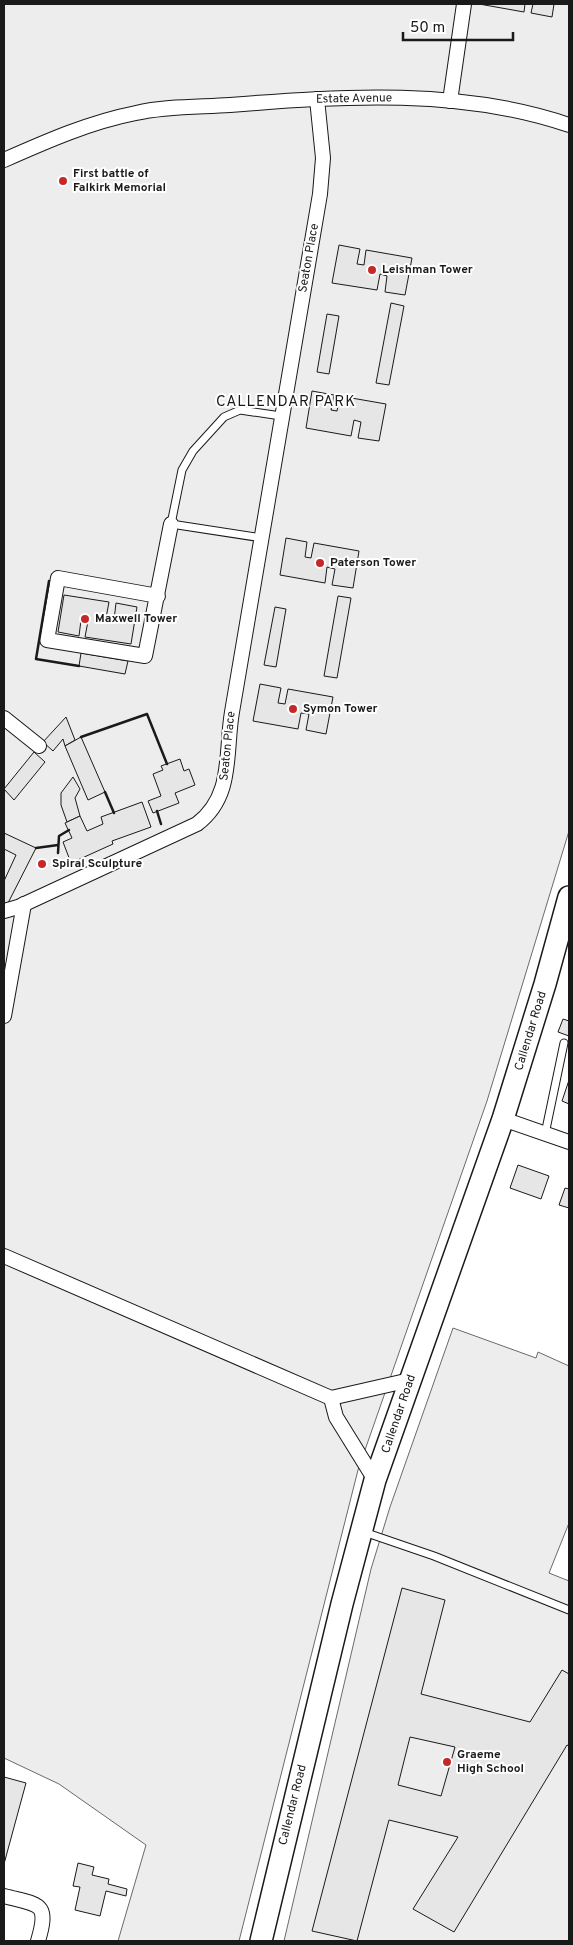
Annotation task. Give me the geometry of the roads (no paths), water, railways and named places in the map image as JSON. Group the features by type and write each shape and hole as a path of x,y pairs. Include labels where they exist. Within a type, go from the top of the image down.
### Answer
{"main road":[{"name":"Callendar Road","path":"260,1941 376,1480 503,1119 545,984 569,897"}],"street":[{"path":"450,101 464,4"},
{"name":"Estate Avenue","path":"4,160 70,131 136,112 316,99 383,98 450,101 488,106 569,125"},
{"name":"Seaton Place","path":"4,911 24,904 197,824 205,818 220,798 228,771 230,721 320,194 323,158 316,99"},
{"path":"158,596 58,578 47,640 145,656 158,596 170,524"},
{"path":"4,718 39,746"},
{"path":"4,1016 24,904"},
{"path":"503,1119 569,1142"},
{"path":"4,1256 330,1398 410,1380"},
{"path":"330,1398 336,1417 376,1480"},
{"path":"4,1896 37,1905 43,1912 44,1920 38,1941"}],"lane":[{"path":"262,538 170,524 182,470 193,451 224,417 240,410 281,416"},
{"path":"545,1134 564,1043"},
{"path":"362,1531 434,1556 569,1610"}],"place":[{"name":"First battle of Falkirk Memorial","path":"63,181"},
{"name":"Leishman Tower","path":"372,270"},
{"name":"Paterson Tower","path":"320,563"},
{"name":"Maxwell Tower","path":"85,619"},
{"name":"Symon Tower","path":"293,709"},
{"name":"Spiral Sculpture","path":"42,864"},
{"name":"Graeme High School","path":"447,1762"}],"district":[{"name":"CALLENDAR PARK","path":"286,402"}]}
